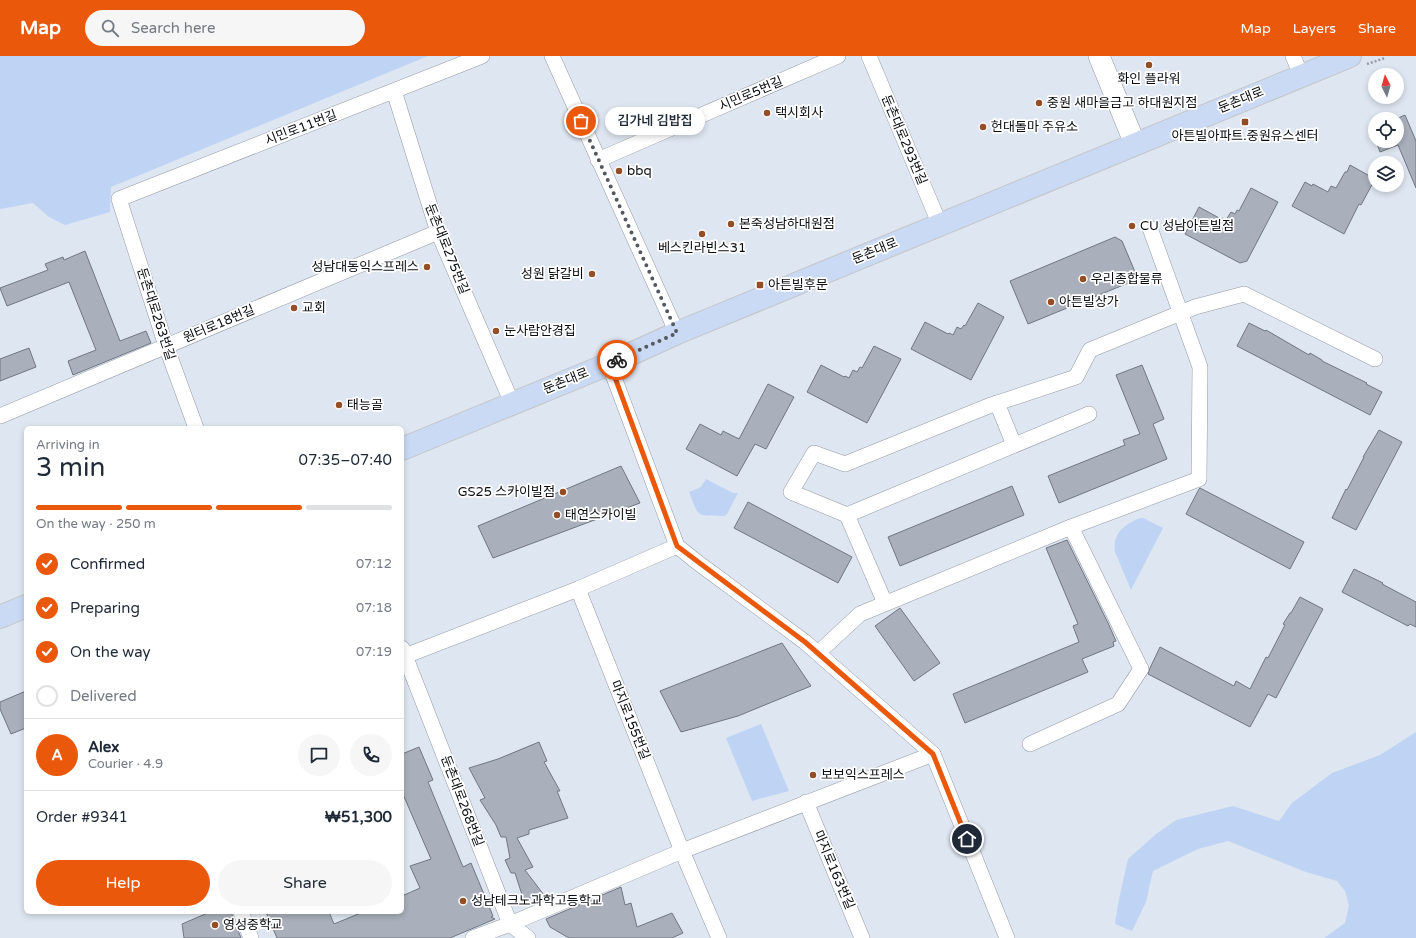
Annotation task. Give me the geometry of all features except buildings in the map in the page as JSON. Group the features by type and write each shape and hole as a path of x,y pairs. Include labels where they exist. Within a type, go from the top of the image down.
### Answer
{"main road":[{"path":"1100,56 1135,144"},
{"name":"둔촌대로","path":"404,448 610,364 677,333 1135,144 1297,66 1356,61"},
{"path":"0,617 24,607"}],"street":[{"name":"시민로11번길","path":"119,199 482,56"},
{"path":"552,56 677,333"},
{"name":"시민로5번길","path":"598,160 838,56"},
{"name":"둔촌대로293번길","path":"869,56 940,225"},
{"name":"둔촌대로275번길","path":"394,91 438,232 512,403"},
{"name":"둔촌대로263번길","path":"119,199 166,346 195,426"},
{"path":"818,653 860,614 1071,527 1199,479 1200,367 1150,228"},
{"name":"원터로18번길","path":"0,416 438,232"},
{"path":"885,604 847,515 791,492 814,453 845,464 997,403 1076,377 1090,350 1195,307 1244,294 1375,359"},
{"path":"610,364 677,546 805,642 933,754 1007,938"},
{"path":"997,403 1014,445"},
{"path":"847,515 1089,414"},
{"path":"1030,744 1118,704 1141,669 1071,527"},
{"name":"둔촌대로268번길","path":"510,924 404,652 578,588 677,546"},
{"name":"마지로155번길","path":"578,588 682,851"},
{"path":"473,938 510,924 682,851 933,754"},
{"name":"마지로163번길","path":"806,802 862,938"},
{"path":"682,851 719,938"},
{"path":"242,914 251,938"},
{"path":"510,924 528,938"}],"path":[{"path":"1356,61 1385,58"}],"shaded area":[{"path":"0,56 428,56 111,187 110,212 65,225 49,217 33,203 0,209"},
{"path":"706,479 733,493 738,493 727,514 724,516 703,515 697,511 695,507 689,492 701,487"},
{"path":"1140,518 1163,528 1131,590 1115,552 1115,545 1118,534 1121,530 1129,523"},
{"path":"761,724 789,791 752,801 726,738"},
{"path":"1416,732 1416,938 1324,938 1345,923 1349,905 1345,891 1337,881 1306,872 1228,841 1198,849 1153,871 1146,902 1132,931 1115,924 1128,859 1156,834 1176,820 1233,806 1279,821 1292,803 1332,773 1380,755"}],"way so far":[{"path":"581,121 677,333 617,360"}],"place":[{"name":"화인 플라워","path":"1149,65"},
{"name":"중원 새마을금고 하대원지점","path":"1039,103"},
{"name":"택시회사","path":"767,113"},
{"name":"김가네 김밥집","path":"581,121"},
{"name":"아튼빌아파트.중원유스센터","path":"1245,122"},
{"name":"헌대돌마 주유소","path":"983,127"},
{"name":"bbq","path":"619,171"},
{"name":"본죽성남하대원점","path":"731,224"},
{"name":"CU 성남아튼빌점","path":"1132,226"},
{"name":"베스킨라빈스31","path":"702,234"},
{"name":"성남대동익스프레스","path":"427,267"},
{"name":"성원 닭갈비","path":"592,274"},
{"name":"우리종합물류","path":"1083,279"},
{"name":"아튼빌후문","path":"760,285"},
{"name":"아튼빌상가","path":"1051,302"},
{"name":"교회","path":"294,308"},
{"name":"눈사람안경집","path":"496,331"},
{"name":"태능골","path":"339,405"},
{"name":"GS25 스카이빌점","path":"563,492"},
{"name":"태연스카이빌","path":"557,515"},
{"name":"보보익스프레스","path":"813,775"},
{"name":"성남테크노과학고등학교","path":"463,901"},
{"name":"영성중학교","path":"215,925"}],"route":[{"path":"617,360 610,364 677,546 805,642 933,754 967,839"}]}
